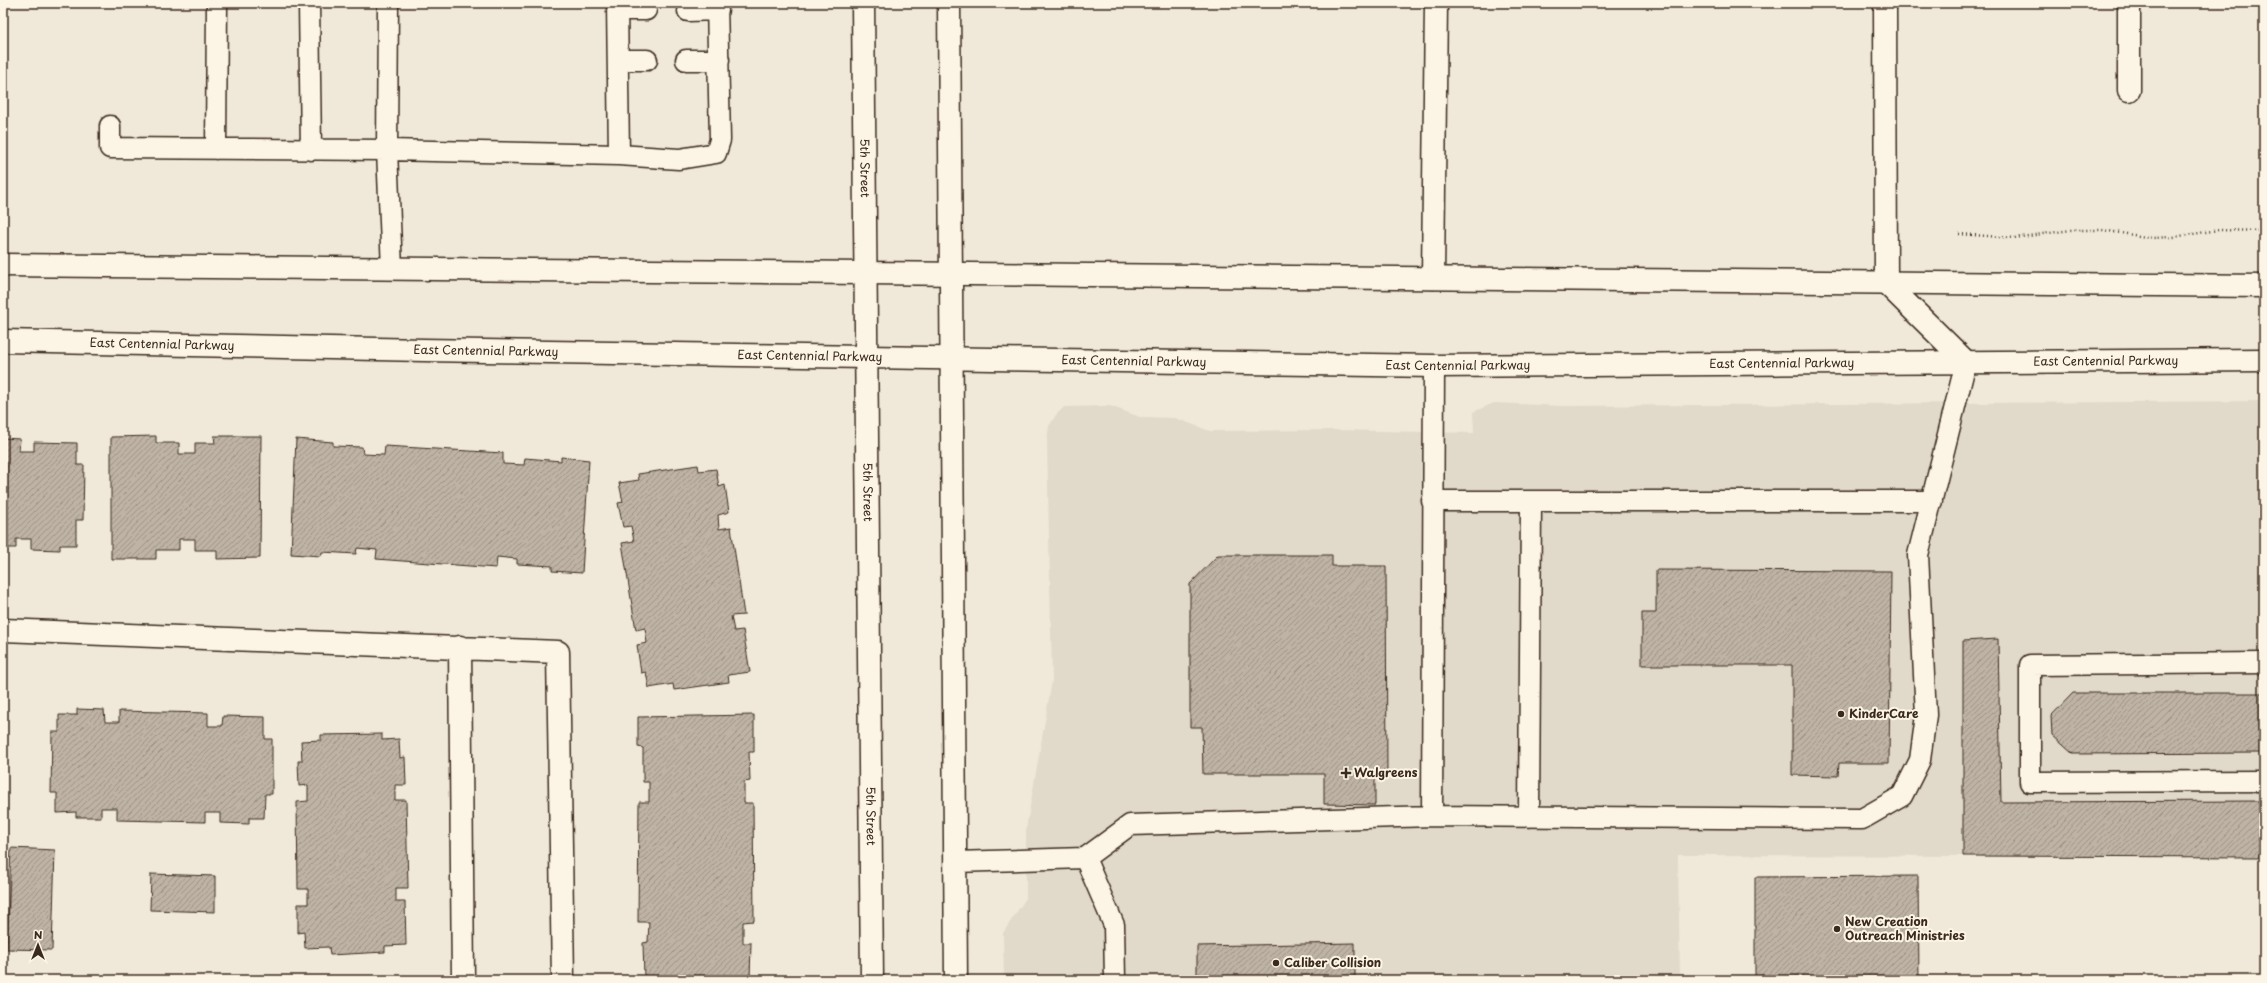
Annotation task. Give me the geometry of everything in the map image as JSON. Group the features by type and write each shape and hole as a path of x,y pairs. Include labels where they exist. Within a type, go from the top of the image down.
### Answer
{"main road":[{"name":"5th Street","path":"863,3 872,980"},
{"path":"949,3 956,980"},
{"path":"1433,278 1436,3"},
{"path":"1885,3 1886,283 1966,362"},
{"path":"2129,3 2129,90"},
{"path":"3,265 2264,286"},
{"name":"East Centennial Parkway","path":"3,341 1434,366 2264,360"},
{"path":"3,630 558,652 563,980"},
{"path":"460,647 463,980"}],"lane":[{"path":"216,149 217,3"},
{"path":"309,3 311,150"},
{"path":"388,3 387,150 392,269"},
{"path":"619,155 618,6 646,10"},
{"path":"110,126 110,148 387,150 619,155 679,158 716,153 720,140 717,7 688,11"},
{"path":"618,60 647,60"},
{"path":"686,60 719,60"},
{"path":"955,862 1084,858 1130,825 1432,816 1862,819 1902,796 1920,760 1926,715 1918,555 1966,362"},
{"path":"1432,816 1432,501 1434,366"},
{"path":"1432,501 1932,502"},
{"path":"1529,817 1531,502"},
{"path":"2264,663 2030,665 2030,782 2264,781"},
{"path":"1084,858 1114,925 1115,980"}],"path":[{"path":"1960,234 2014,238 2071,230 2086,230 2152,238 2172,237 2219,230 2264,231"}],"shaded area":[{"path":"2264,401 2264,857 1678,855 1680,980 1004,980 1003,933 1026,898 1026,829 1052,681 1047,440 1049,426 1056,415 1064,407 1110,406 1140,417 1175,418 1210,431 1335,430 1474,433 1473,412 1494,403 1563,406"}],"building":[{"path":"156,436 156,443 179,443 179,454 195,454 195,443 215,443 214,436 261,436 260,558 217,559 217,550 195,550 195,539 179,539 179,550 156,550 156,559 111,559 111,437"},
{"path":"3,438 20,439 19,451 34,451 34,442 77,443 77,465 84,465 83,520 76,520 76,545 60,545 60,550 31,549 31,539 16,539 16,548 3,548"},
{"path":"296,439 333,442 333,446 362,447 363,454 384,455 385,446 503,453 503,464 524,465 525,458 561,461 561,457 589,460 582,573 552,571 552,566 517,564 517,559 497,557 496,568 376,559 377,550 357,548 356,554 322,552 321,556 291,554"},
{"path":"698,465 699,471 716,469 719,487 725,485 729,512 718,515 719,529 731,527 744,615 731,616 734,631 743,630 750,672 728,675 729,682 674,690 673,684 649,688 646,672 641,673 637,645 647,643 645,628 636,630 622,543 634,541 631,526 623,527 618,503 623,502 619,483 639,480 638,474"},
{"name":"Walgreens","path":"1218,555 1332,555 1332,566 1386,566 1387,775 1375,775 1375,805 1324,804 1324,774 1203,774 1202,727 1190,727 1190,584"},
{"name":"KinderCare","path":"1656,570 1891,571 1889,763 1839,763 1838,776 1792,775 1792,665 1642,665 1642,613 1656,613"},
{"path":"1998,639 2001,802 2264,801 2264,857 1963,856 1963,641"},
{"path":"2073,693 2264,693 2264,753 2073,754 2052,735 2051,716"},
{"path":"77,709 104,710 105,722 119,722 119,711 208,713 208,726 222,726 223,716 265,717 265,739 272,739 272,794 265,794 264,818 249,818 249,824 220,823 220,813 205,813 205,822 117,820 117,808 101,808 101,817 76,817 76,812 57,813 57,793 51,793 52,732 59,732 59,715 77,715"},
{"path":"754,715 754,752 749,752 750,781 744,782 744,803 753,803 754,921 743,922 743,943 751,943 750,979 753,980 639,980 644,978 643,943 648,942 649,922 638,922 639,802 649,802 649,782 643,782 643,748 638,747 638,717"},
{"path":"382,734 382,740 399,739 400,758 405,757 406,785 395,785 395,800 406,800 408,888 396,888 396,902 405,902 406,945 385,946 385,952 330,955 329,947 305,948 304,932 298,933 298,904 308,904 308,889 298,889 297,802 308,801 308,785 299,786 298,761 302,761 301,741 321,740 321,735"},
{"path":"11,848 55,850 52,950 7,949"},
{"path":"151,874 215,876 215,912 150,910"},
{"name":"New Creation Outreach Ministries","path":"1918,876 1919,980 1755,980 1755,877"},
{"name":"Caliber Collision","path":"1355,943 1355,980 1197,980 1197,946"},
{"path":"77,978 115,978 115,980 77,980"}],"place":[{"name":"KinderCare","path":"1841,714"},
{"name":"Walgreens","path":"1346,773"},
{"name":"New Creation Outreach Ministries","path":"1837,929"},
{"name":"Caliber Collision","path":"1276,963"}]}
